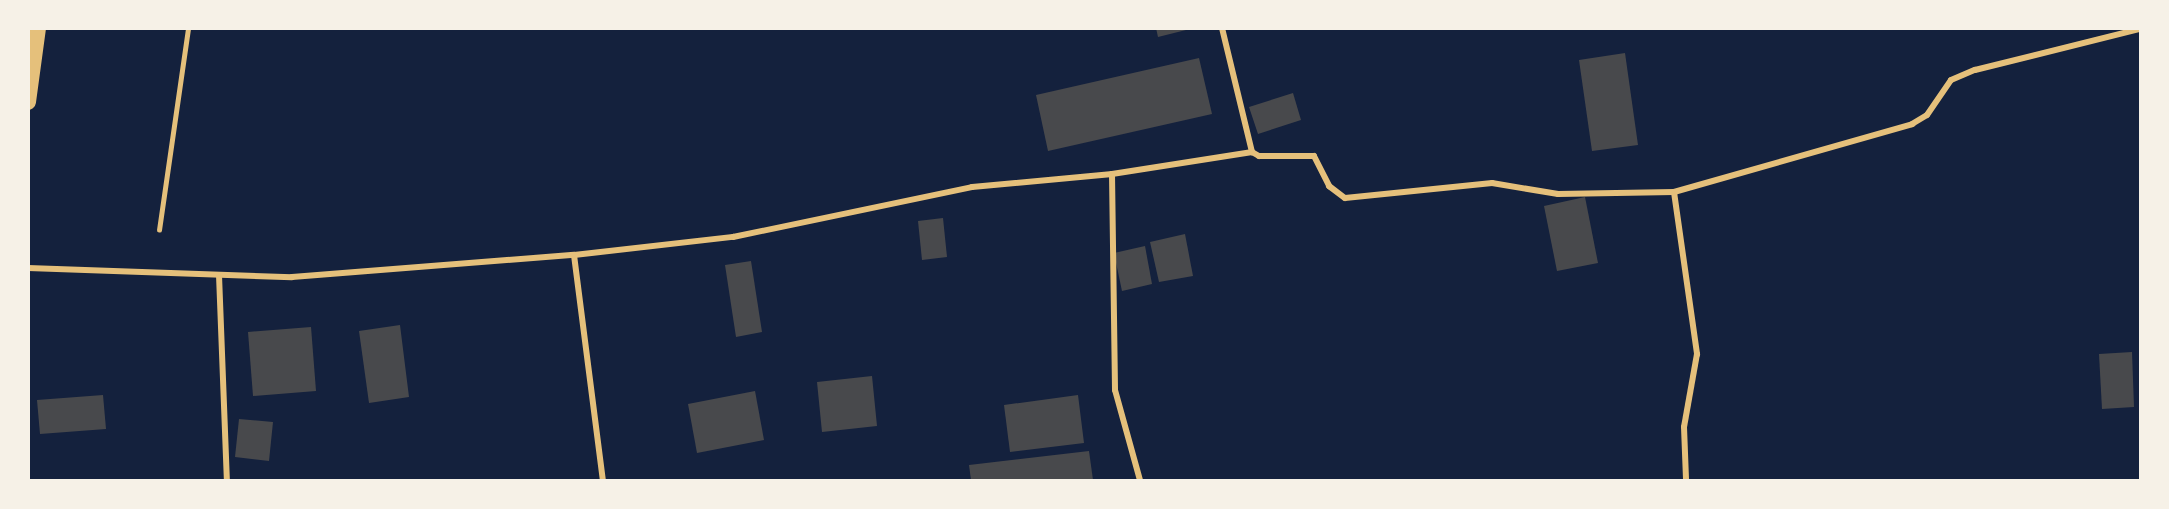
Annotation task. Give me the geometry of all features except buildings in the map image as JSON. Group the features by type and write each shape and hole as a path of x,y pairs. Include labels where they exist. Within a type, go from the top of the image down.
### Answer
{"highway":[{"path":"28,102 38,28"}],"street":[{"path":"1222,28 1252,152"},
{"path":"28,268 292,277 574,255 733,237 972,187 1112,174 1252,152 1259,156 1314,156 1329,186 1345,198 1492,183 1558,194 1674,192 1912,124 1927,115 1937,95 1951,81 1975,70 2140,29"},
{"path":"1112,174 1115,390 1140,480"},
{"path":"1674,192 1697,354 1684,427 1686,480"},
{"path":"574,255 603,480"},
{"path":"219,274 228,480"}],"lane":[{"path":"159,230 188,28"}]}
